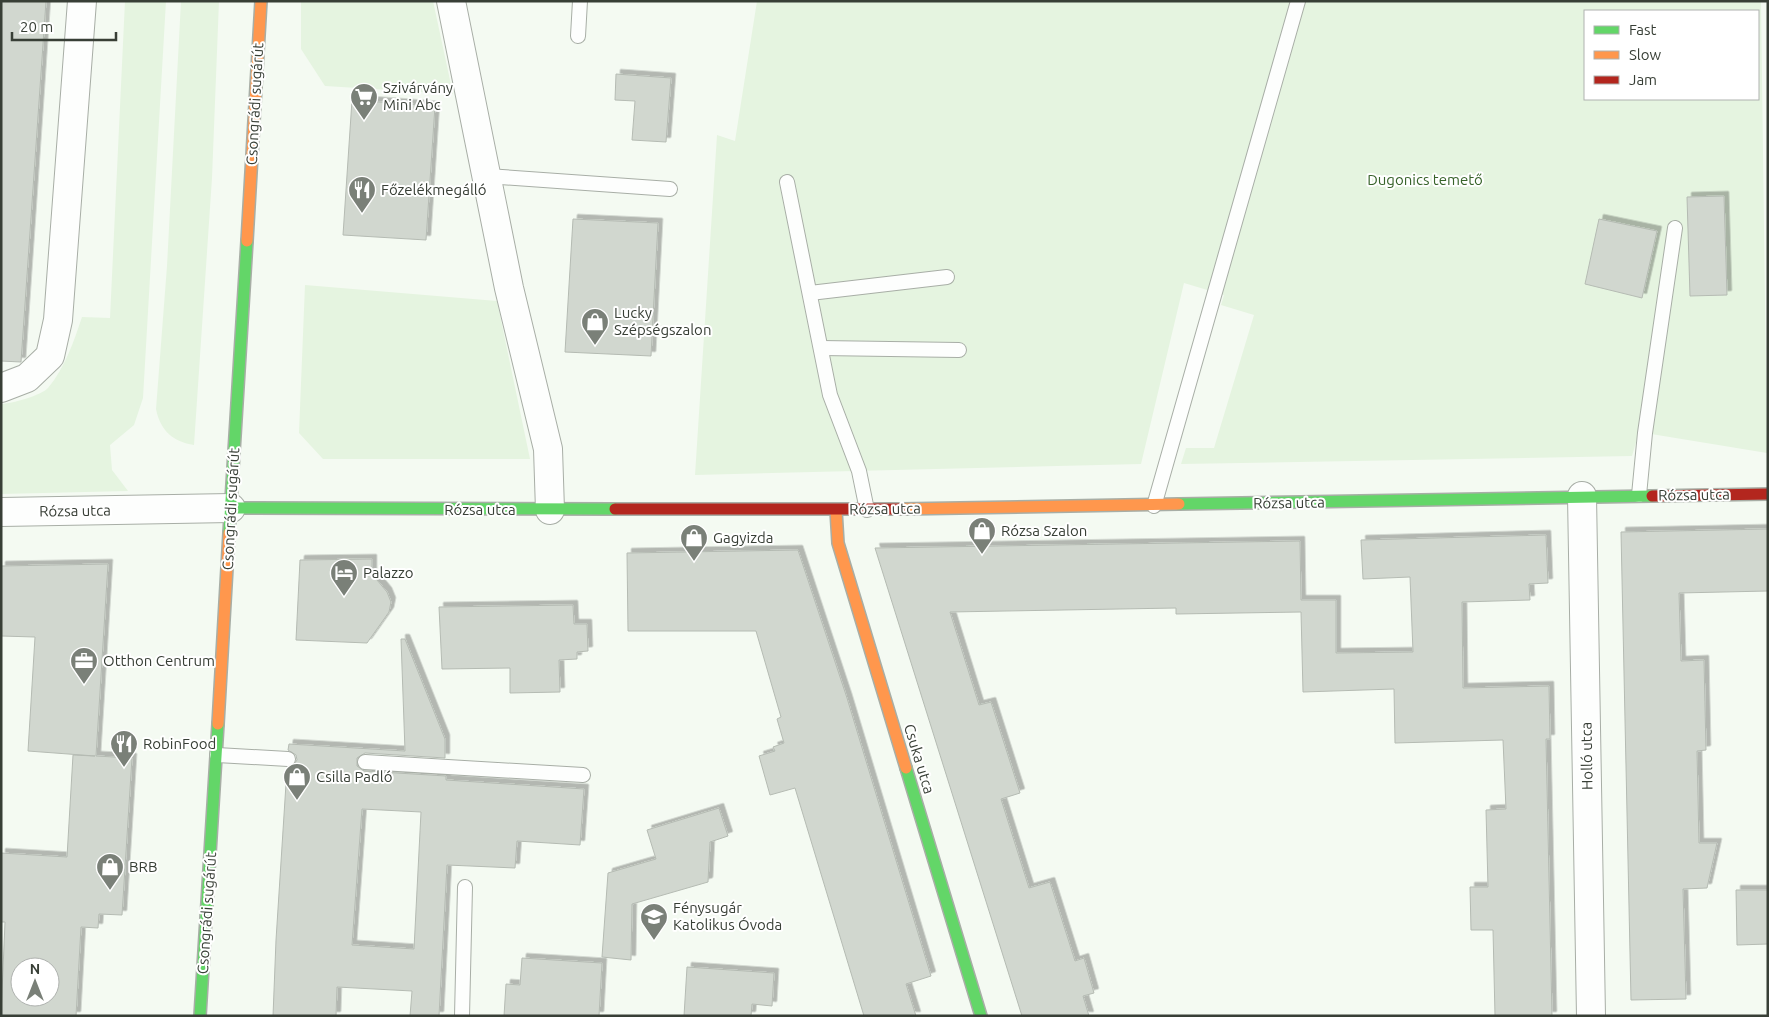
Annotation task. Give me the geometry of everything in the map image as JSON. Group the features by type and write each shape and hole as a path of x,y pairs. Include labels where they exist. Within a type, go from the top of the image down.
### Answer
{"street":[{"path":"1,388 27,378 50,356 58,320 82,1"},
{"name":"Csongrádi sugárút","path":"200,1016 261,1"},
{"path":"451,1 509,288 548,449 550,510"},
{"name":"Rózsa utca","path":"1,512 231,508 867,510 1768,494"},
{"name":"Holló utca","path":"1582,496 1591,1016"},
{"name":"Csuka utca","path":"836,510 838,543 981,1016"}],"lane":[{"path":"578,36 580,1"},
{"path":"1154,506 1298,1"},
{"path":"486,176 670,189"},
{"path":"787,182 830,396 859,471 867,510"},
{"path":"1639,495 1645,433 1675,228"},
{"path":"810,293 947,277"},
{"path":"821,348 959,350"},
{"path":"217,755 288,759"},
{"path":"365,762 583,775"},
{"path":"462,1016 466,887"}],"green space":[{"path":"125,1 166,1 143,398 134,425 110,445 112,470 128,491 1,494 1,404 26,399 48,388 64,363 82,317 110,318"},
{"path":"181,1 219,1 212,178 194,445 180,441 169,434 164,429 156,409 167,266"},
{"path":"301,1 433,1 453,94 325,86 301,49"},
{"name":"Dugonics temető","path":"757,1 1761,1 1767,453 1639,432 1632,456 1181,464 1186,448 1214,448 1254,315 1221,305 1224,295 1184,283 1141,464 695,475 717,135 735,141"},
{"path":"305,285 497,301 530,459 323,459 299,433"}],"building":[{"path":"1,1 46,1 21,362 1,361"},
{"path":"616,74 671,78 666,142 632,140 635,101 615,100"},
{"path":"352,100 435,106 426,240 343,235"},
{"path":"1724,196 1727,295 1690,296 1687,197"},
{"path":"573,219 658,223 651,356 565,352"},
{"path":"1599,219 1657,231 1642,298 1585,284"},
{"path":"1768,529 1768,591 1679,593 1681,661 1704,660 1706,750 1697,751 1699,843 1717,843 1707,888 1683,889 1686,999 1631,1000 1621,532"},
{"path":"1546,535 1548,583 1529,584 1530,600 1462,602 1463,688 1549,686 1550,739 1546,739 1552,1016 1495,1016 1493,930 1471,930 1470,887 1488,887 1486,810 1506,809 1503,740 1395,743 1394,689 1303,692 1301,612 1176,614 1176,608 950,612 979,705 991,702 1020,793 1001,799 1029,888 1050,882 1075,961 1084,958 1094,993 1083,996 1089,1016 1022,1016 875,548 1300,541 1301,600 1336,600 1336,653 1413,652 1410,577 1363,579 1361,540"},
{"path":"798,550 847,698 931,976 906,984 916,1016 864,1016 795,788 770,795 759,756 775,751 773,747 784,743 777,719 781,717 756,631 628,631 627,553"},
{"name":"Palazzo","path":"372,559 372,574 387,592 391,602 389,612 367,643 296,640 300,560"},
{"path":"108,564 96,756 132,758 122,915 99,914 98,928 81,927 76,1016 1,1016 5,922 1,922 1,853 67,857 73,755 95,756 28,751 35,637 1,636 1,566"},
{"path":"573,605 574,624 587,624 588,651 577,652 577,659 559,660 560,692 510,693 510,668 442,669 439,607"},
{"path":"401,639 405,639 445,739 445,758 365,753 357,758 357,766 364,771 446,776 446,780 584,789 580,845 517,841 515,868 447,865 439,1016 410,1016 412,991 337,987 336,1016 273,1016 287,768 292,767 297,760 296,755 288,750 289,744 405,751","holes":["362,809 421,812 414,949 352,945"]},
{"path":"719,808 728,836 710,842 708,882 632,904 631,960 602,957 608,873 656,859 647,830"},
{"path":"1736,890 1768,890 1768,944 1737,945"},
{"path":"522,958 602,963 599,1016 504,1016 506,984 520,985"},
{"path":"687,967 774,973 772,1006 752,1004 751,1016 684,1016"}],"traffic: fast":[{"path":"229,533 247,241"},
{"path":"1179,504 1652,496"},
{"path":"231,508 615,509"},
{"path":"200,1016 218,724"},
{"path":"906,768 981,1016"}],"traffic: slow":[{"path":"247,241 261,1"},
{"path":"902,509 1179,504"},
{"path":"836,510 838,543 906,768"},
{"path":"218,724 229,533"}],"traffic: jam":[{"path":"1652,496 1768,494"},
{"path":"615,509 902,509"}],"place":[{"name":"Szivárvány Mini Abc","path":"364,121"},
{"name":"Főzelékmegálló","path":"362,214"},
{"name":"Lucky Szépségszalon","path":"595,346"},
{"name":"Rózsa Szalon","path":"982,555"},
{"name":"Gagyizda","path":"694,562"},
{"name":"Palazzo","path":"344,597"},
{"name":"Otthon Centrum","path":"84,685"},
{"name":"RobinFood","path":"124,768"},
{"name":"Csilla Padló","path":"297,801"},
{"name":"BRB","path":"110,891"},
{"name":"Fénysugár Katolikus Óvoda","path":"654,941"}]}
